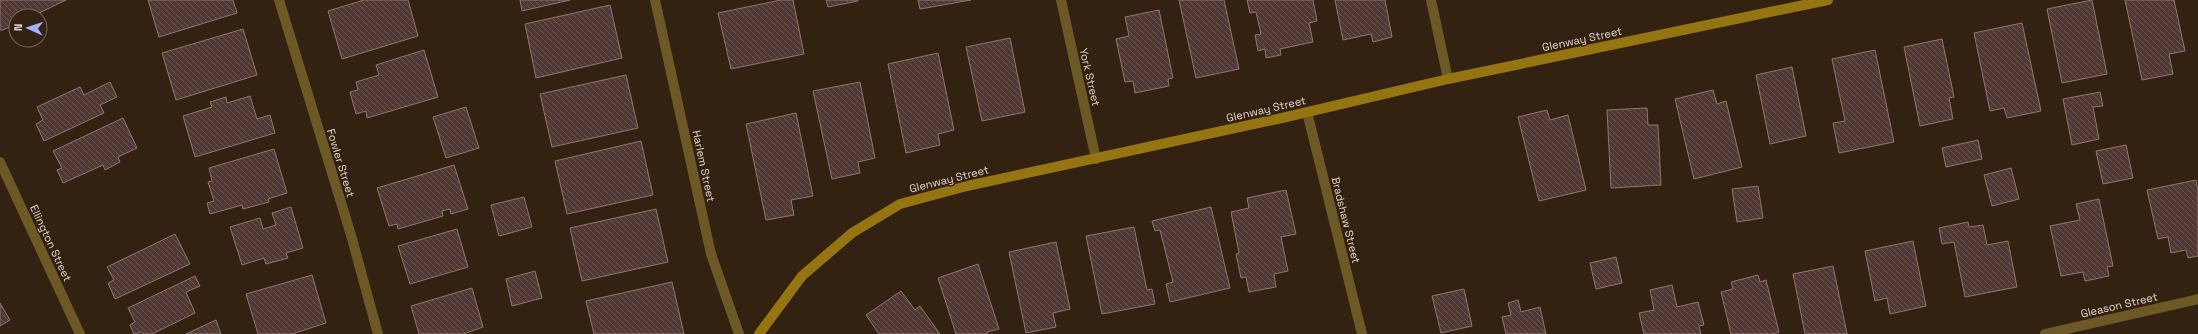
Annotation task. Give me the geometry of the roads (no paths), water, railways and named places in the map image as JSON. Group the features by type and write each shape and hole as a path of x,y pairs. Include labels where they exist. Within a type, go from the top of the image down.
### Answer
{"street":[{"name":"Fowler Street","path":"279,0 351,236 378,334"},
{"name":"Harlem Street","path":"655,0 711,254 739,334"},
{"name":"York Street","path":"1061,0 1096,159"},
{"path":"1431,0 1448,79"},
{"name":"Glenway Street","path":"759,334 802,276 852,233 900,204 967,186 1096,159 1448,79 1811,2 1828,0"},
{"name":"Bradshaw Street","path":"1307,112 1362,334"},
{"name":"Ellington Street","path":"0,162 80,334"},
{"name":"Gleason Street","path":"2045,334 2198,299"}]}
